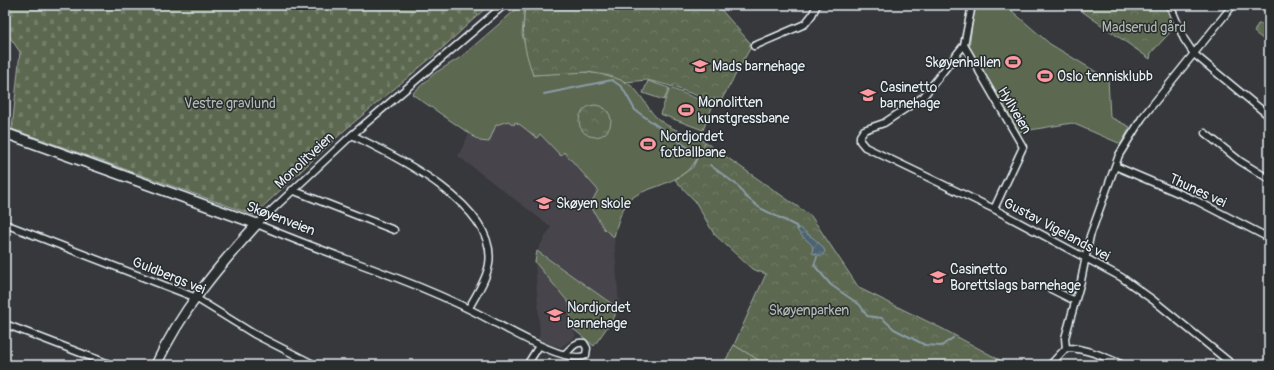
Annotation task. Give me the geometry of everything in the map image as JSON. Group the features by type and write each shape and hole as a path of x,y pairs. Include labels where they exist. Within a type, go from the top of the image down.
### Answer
{"street":[{"name":"Monolitveien","path":"156,365 173,332 194,297 256,224 352,135 504,5"},
{"path":"754,46 805,24 817,5"},
{"path":"964,45 972,5"},
{"path":"1170,5 1184,39 1194,54 1269,116"},
{"path":"1050,365 1066,348 1065,338 1081,281 1090,236 1115,166 1131,133 1233,5"},
{"name":"Gustav Vigelands vei","path":"964,45 923,97 884,123 864,130 860,136 860,141 865,147 994,209 1085,257 1134,285 1232,365"},
{"name":"Hyllveien","path":"964,45 1023,147 994,209"},
{"name":"Skøyenveien","path":"5,133 256,224 410,282 469,308 539,346 565,354"},
{"path":"1205,133 1240,161 1269,180"},
{"path":"352,135 410,164 465,205 478,223 487,240 489,264 487,273 469,308"},
{"name":"Thunes vei","path":"1115,166 1196,201 1269,238"},
{"path":"292,190 394,230"},
{"name":"Guldbergs vei","path":"5,224 194,297 254,334 315,365"},
{"path":"1051,289 1075,301"},
{"path":"5,324 112,365"},
{"path":"527,365 539,346"},
{"path":"1066,348 1079,349 1105,357 1123,365"}],"shaded area":[{"path":"508,121 514,125 515,122 524,126 530,134 538,138 539,134 562,155 564,152 598,190 590,205 604,229 614,237 619,305 615,306 537,251 551,227 458,156 469,134 480,141 494,131 496,125"},
{"name":"Nordjordet barnehage","path":"535,262 569,303 572,328 576,336 561,347 537,341 540,335"}],"green space":[{"name":"Vestre gravlund","path":"5,5 489,5 437,53 346,129 254,215 12,129 20,52 5,30"},
{"path":"521,5 525,5 522,34 533,75 581,72 616,78 632,86 652,113 661,121 705,142 697,160 686,172 672,181 637,195 629,201 621,214 614,237 604,229 590,205 598,190 564,152 561,156 540,134 537,138 515,122 514,125 508,121 496,125 489,142 480,141 412,94 435,73 461,57"},
{"path":"525,5 717,5 752,45 722,99 707,99 667,85 647,80 626,82 610,76 588,72 533,75 524,41"},
{"name":"Oslo tennisklubb","path":"975,5 1005,5 1050,44 1108,79 1110,117 1130,127 1121,144 1072,123 1018,132 969,47"},
{"name":"Madserud gård","path":"1073,5 1165,5 1174,28 1151,53 1150,59"},
{"path":"1269,16 1269,44 1254,32 1258,24 1266,24"},
{"path":"648,81 669,88 664,100 643,93"},
{"name":"Monolitten kunstgressbane","path":"670,88 713,105 703,130 660,114"},
{"path":"592,105 598,105 608,112 611,121 610,127 604,134 598,137 592,137 582,130 579,124 579,118 586,108"},
{"name":"Skøyenparken","path":"705,142 811,216 859,288 943,329 1009,365 767,365 734,345 766,274 752,269 714,234 695,201 675,180 693,167"},
{"path":"537,251 615,306 615,316 594,346 572,328 569,303 535,262"},
{"path":"734,345 767,365 723,365"}],"water":[{"path":"800,228 822,246 825,252 821,256 812,253 813,247 798,232 797,229"}],"waterway":[{"path":"544,94 612,80 622,87 635,110 694,152"},
{"path":"710,165 737,185 745,196 760,208 796,226 798,229"},
{"path":"817,257 814,265 831,285 860,305 867,316 882,318 894,329 925,345 941,346 953,338"}],"place":[{"name":"Skøyenhallen","path":"1013,62"},
{"name":"Mads barnehage","path":"700,66"},
{"name":"Oslo tennisklubb","path":"1045,76"},
{"name":"Casinetto barnehage","path":"868,95"},
{"name":"Monolitten kunstgressbane","path":"686,110"},
{"name":"Nordjordet fotballbane","path":"648,144"},
{"name":"Skøyen skole","path":"544,203"},
{"name":"Casinetto Borettslags barnehage","path":"938,277"},
{"name":"Nordjordet barnehage","path":"555,315"}]}
